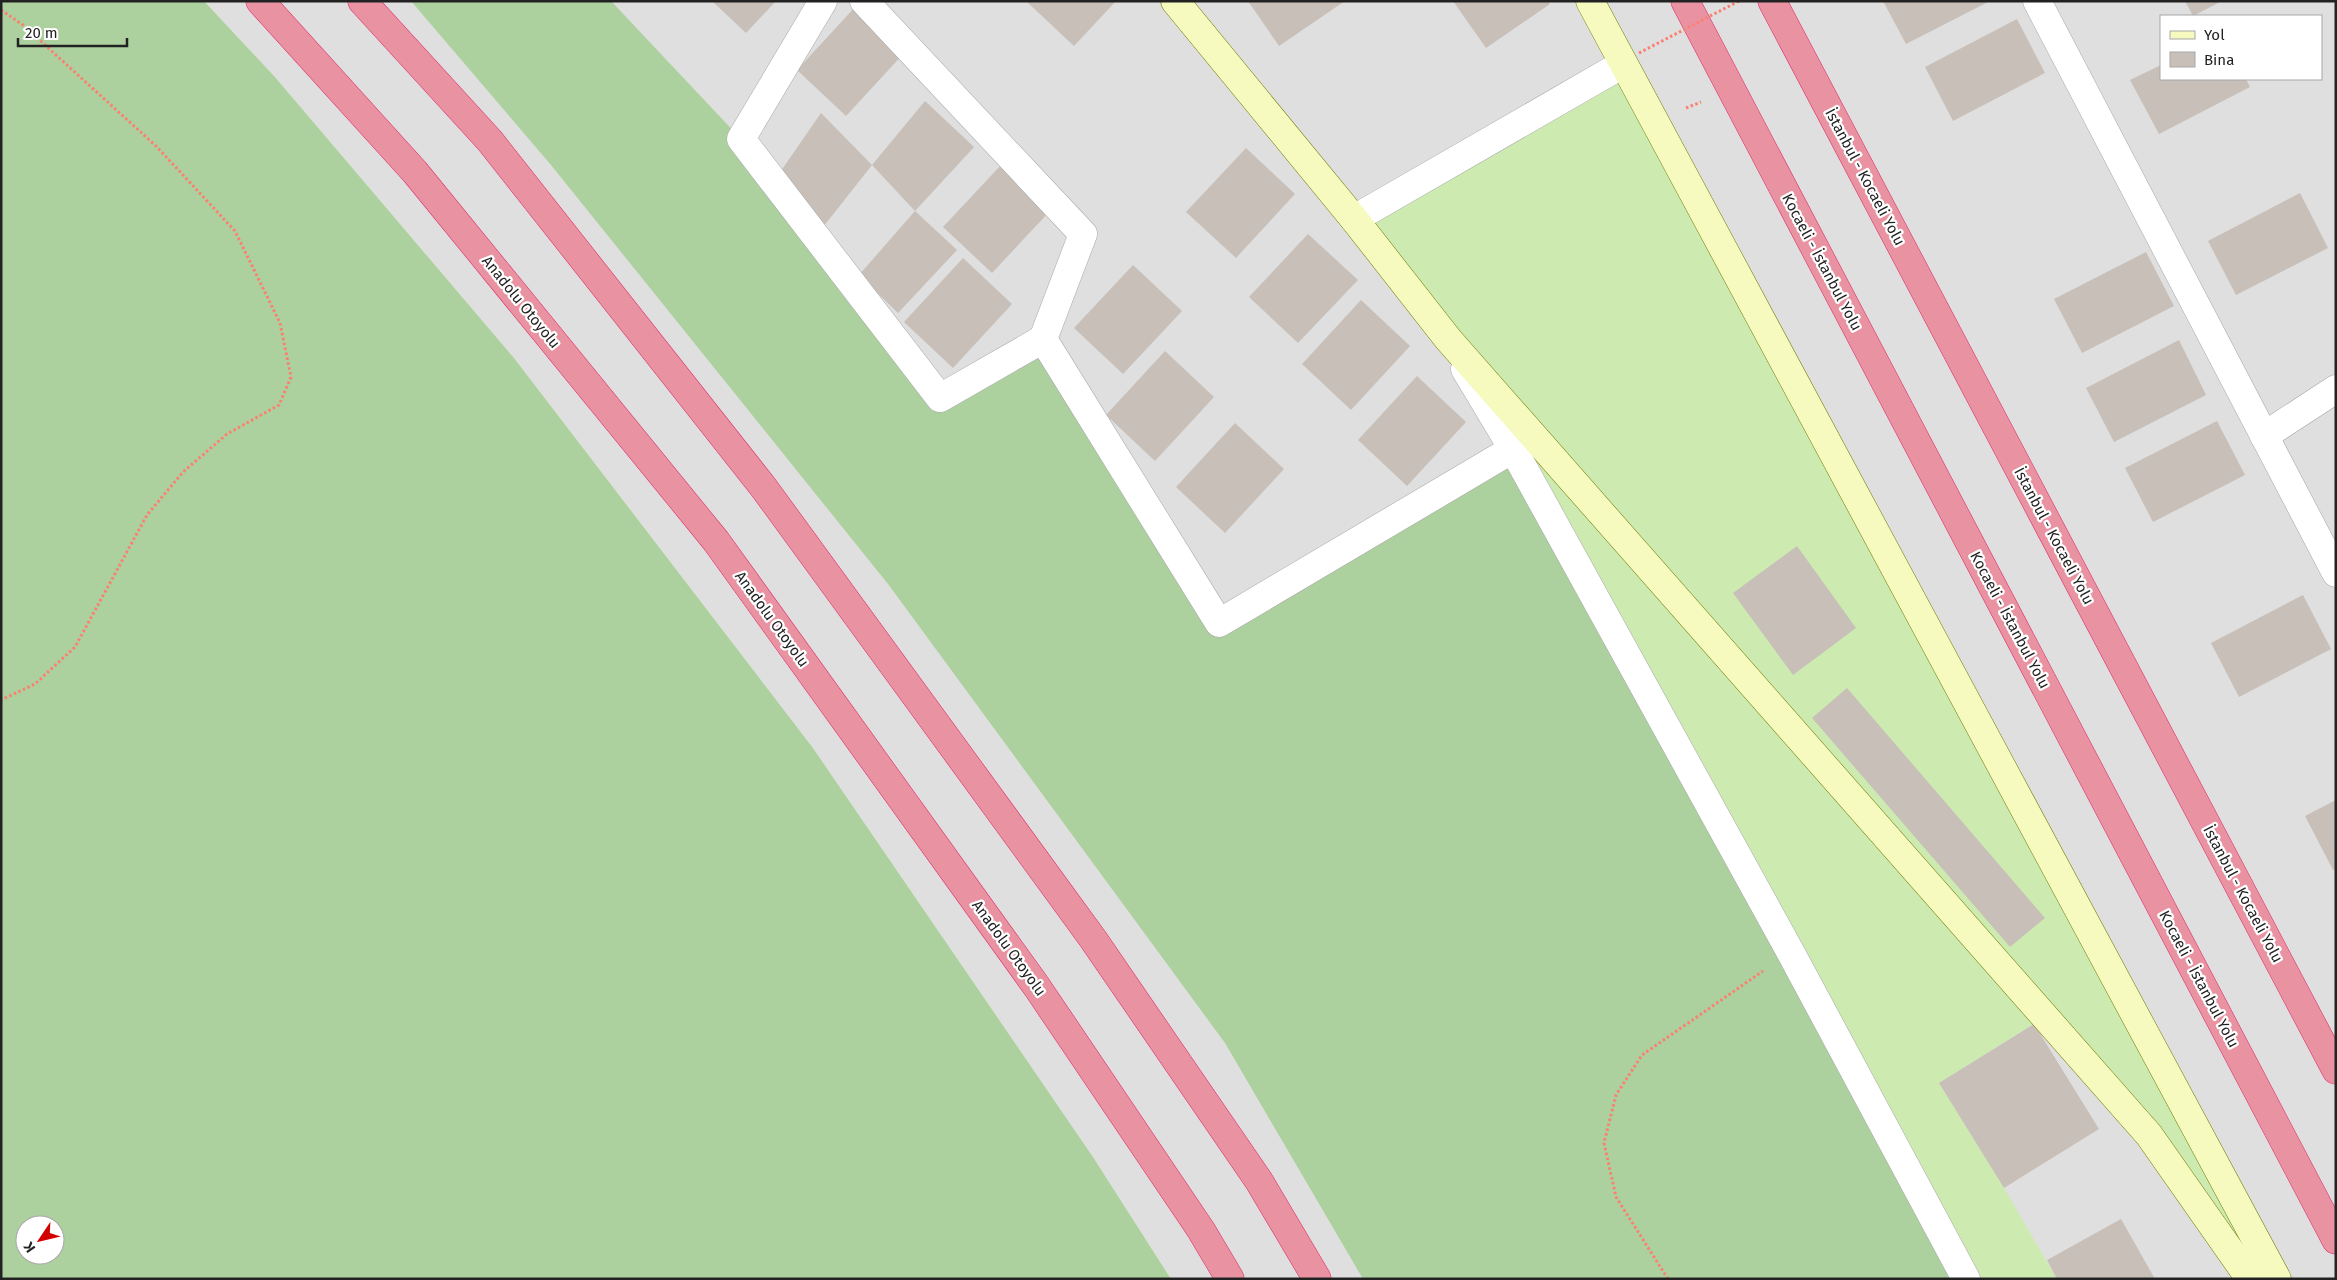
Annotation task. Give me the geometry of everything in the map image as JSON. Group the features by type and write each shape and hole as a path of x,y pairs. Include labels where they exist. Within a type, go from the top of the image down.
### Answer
{"highway":[{"name":"Anadolu Otoyolu","path":"260,1 415,172 716,541 1037,987 1201,1230 1230,1279"},
{"path":"362,1 490,141 764,488 1093,939 1259,1181 1317,1279"},
{"name":"Kocaeli - İstanbul Yolu","path":"1685,1 2336,1240"},
{"name":"İstanbul - Kocaeli Yolu","path":"1772,1 2336,1070"}],"main road":[{"path":"1175,1 1354,219 1448,339 2149,1135 2250,1279"},
{"path":"1590,1 1631,59 2277,1279"}],"street":[{"path":"823,1 741,139 940,398 1043,339 1083,234 864,1"},
{"path":"2038,1 2336,573"},
{"path":"1354,219 1631,59"},
{"path":"1043,339 1219,623 1513,449"},
{"path":"1448,339 1513,449 1791,953 1966,1279"},
{"path":"2264,436 2336,389"}],"path":[{"path":"1631,59 1739,1"},
{"path":"1,10 22,25 156,146 236,231 280,323 291,377 279,405 227,434 183,472 147,515 74,647 35,684 1,700"},
{"path":"1668,1279 1616,1197 1604,1143 1616,1095 1642,1055 1791,953"}],"shaded area":[{"path":"204,1 2336,1 2336,1279 1171,1279 1093,1157 813,748 514,358 275,77"}],"green space":[{"path":"1,1 204,1 275,77 514,358 813,748 1093,1157 1171,1279 1,1279"},
{"path":"411,1 611,1 741,139 940,397 1043,339 1219,623 1513,449 1966,1279 1363,1279 1225,1043 888,584 551,165"},
{"path":"1623,64 2277,1279 2250,1279 2045,1017 1939,1083 2004,1188 2057,1279 1966,1279 1513,449 1354,219"}],"building":[{"path":"712,1 776,1 746,33"},
{"path":"1026,1 1116,1 1074,46"},
{"path":"1248,1 1345,1 1279,46"},
{"path":"1453,1 1548,1 1550,4 1486,48"},
{"path":"1883,1 1990,1 1906,44"},
{"path":"2185,1 2222,1 2195,15 2192,15"},
{"path":"856,6 905,52 846,116 797,70"},
{"path":"2017,19 2045,73 1953,121 1925,67"},
{"path":"2160,65 2160,80 2246,80 2250,87 2159,134 2130,80"},
{"path":"925,101 974,147 915,211 872,165"},
{"path":"821,113 872,165 816,236 774,181"},
{"path":"1246,148 1295,194 1236,258 1186,212"},
{"path":"1002,164 1051,210 992,273 943,227"},
{"path":"2300,193 2328,248 2236,295 2208,241"},
{"path":"915,211 957,250 898,313 859,275"},
{"path":"1308,234 1358,280 1298,343 1249,297"},
{"path":"2146,252 2174,306 2082,353 2054,299"},
{"path":"963,258 1012,304 953,368 904,322"},
{"path":"1133,265 1182,311 1123,374 1074,328"},
{"path":"1361,300 1410,346 1351,410 1302,364"},
{"path":"2179,340 2206,395 2114,442 2086,388"},
{"path":"1165,351 1214,397 1155,461 1106,415"},
{"path":"1417,376 1466,422 1407,486 1358,440"},
{"path":"2217,421 2245,475 2153,522 2125,468"},
{"path":"1235,423 1284,469 1225,533 1176,487"},
{"path":"1797,546 1856,628 1793,675 1733,593"},
{"path":"2303,595 2331,649 2239,697 2211,643"},
{"path":"1847,688 2045,918 2010,947 1812,718"},
{"path":"2336,800 2336,869 2333,870 2305,816"},
{"path":"2034,1024 2099,1129 2004,1188 1939,1083"},
{"path":"2121,1219 2155,1279 2057,1279 2047,1260"}]}
